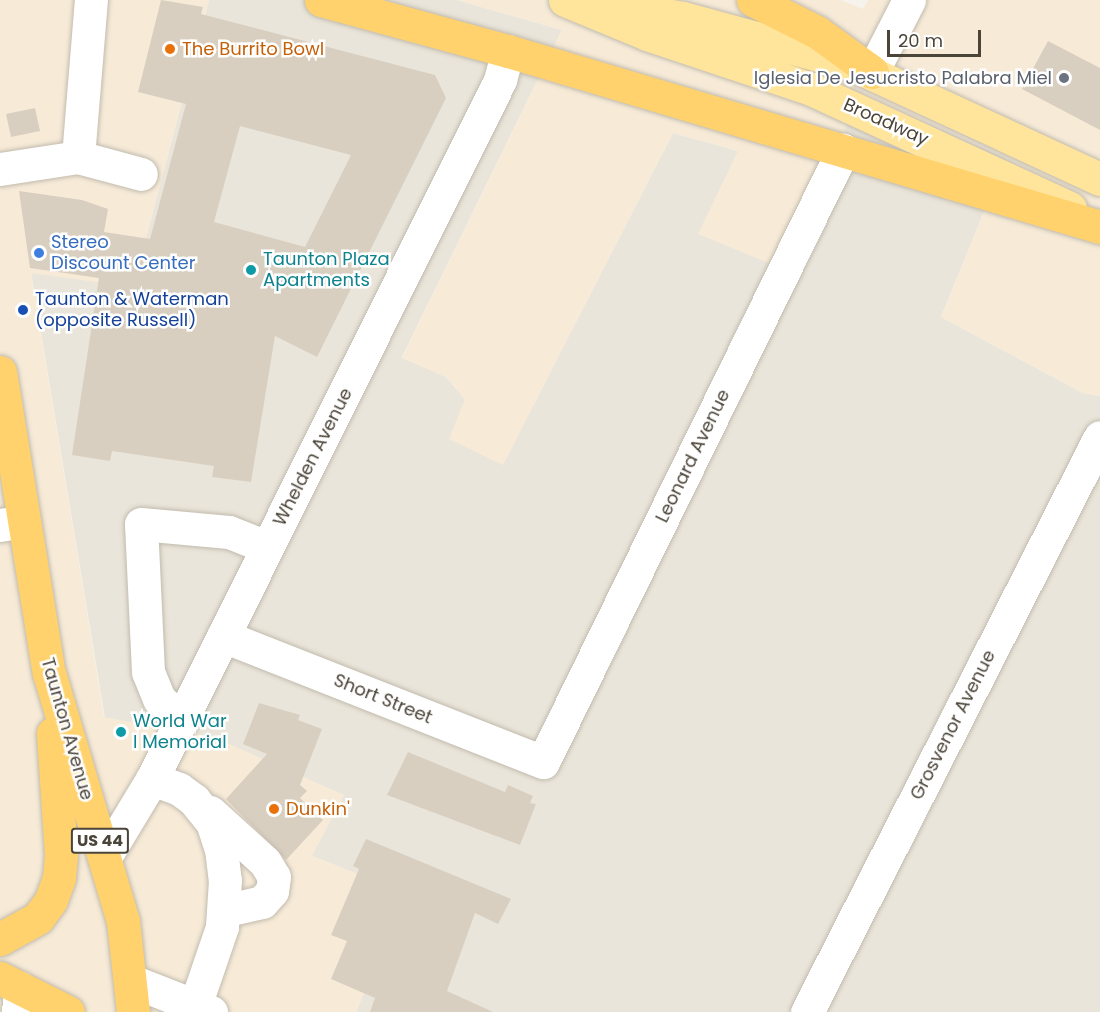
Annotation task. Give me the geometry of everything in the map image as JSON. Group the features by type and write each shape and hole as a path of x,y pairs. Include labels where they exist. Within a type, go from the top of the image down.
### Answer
{"highway":[{"path":"321,0 508,51 1100,225"},
{"path":"753,0 817,32 872,72"},
{"name":"Taunton Avenue","path":"0,372 12,523 49,673 123,921 132,996"},
{"path":"0,939 38,918 51,900 59,878 61,855 49,673"},
{"path":"13,993 68,1012"}],"main road":[{"name":"Broadway","path":"566,0 672,15 804,50 872,72 1100,179"},
{"name":"Broadway","path":"566,0 647,34 812,89 1100,225"}],"street":[{"path":"78,157 91,0"},
{"path":"872,72 909,0"},
{"name":"Whelden Avenue","path":"105,857 152,779 500,80 508,51"},
{"name":"Leonard Avenue","path":"543,762 843,150"},
{"path":"0,169 78,157 141,174"},
{"name":"Grosvenor Avenue","path":"807,1012 1100,437"},
{"path":"181,720 159,699 148,672 141,524 229,532 267,547"},
{"name":"Short Street","path":"223,636 543,762"},
{"path":"152,779 179,789 238,835 274,877 272,891 262,902 224,911"},
{"path":"132,996 203,1009 224,911 225,880 218,834 194,800"}],"shaded area":[{"path":"0,0 209,0 133,287 31,273 104,717 215,738 344,795 312,856 405,893 356,1012 0,1012"},
{"path":"209,0 457,0 562,30 402,357 446,377 465,399 503,464 673,133 738,151 781,267 861,95 1006,158 941,317 1083,393 1100,396 1100,1012 356,1012 405,893 312,856 215,738 105,718 31,272 133,287"},
{"path":"457,0 841,0 863,9 868,0 1100,0 1100,396 1083,393 941,317 1006,158 861,95 781,268 698,234 738,151 673,133 503,465 449,439 465,399 446,377 402,358 562,30"}],"building":[{"name":"Taunton Plaza Apartments","path":"161,0 203,7 201,14 435,75 446,98 317,357 275,336 251,482 212,477 214,466 112,451 110,461 72,455 99,278 30,268 19,191 82,200 108,209 104,232 150,239 186,104 138,92","holes":["240,126 351,155 305,247 214,222"]},
{"name":"Iglesia De Jesucristo Palabra Miel","path":"1048,41 1100,68 1100,130 1022,89"},
{"path":"35,108 40,131 11,137 6,114"},
{"path":"259,703 300,715 298,720 322,729 300,785 307,791 300,798 323,820 286,860 226,799 267,754 243,744"},
{"path":"408,752 505,792 508,785 533,796 530,803 536,804 520,845 387,795"},
{"path":"366,839 511,899 498,924 475,913 447,991 493,1012 370,1012 375,998 331,979 347,941 331,935 359,869 353,866"}],"place":[{"name":"The Burrito Bowl","path":"170,49"},
{"name":"Iglesia De Jesucristo Palabra Miel","path":"1064,78"},
{"name":"Stereo Discount Center","path":"39,253"},
{"name":"Taunton Plaza Apartments","path":"251,270"},
{"name":"Taunton & Waterman (opposite Russell)","path":"23,310"},
{"name":"World War I Memorial","path":"121,732"},
{"name":"Dunkin'","path":"274,809"}]}
